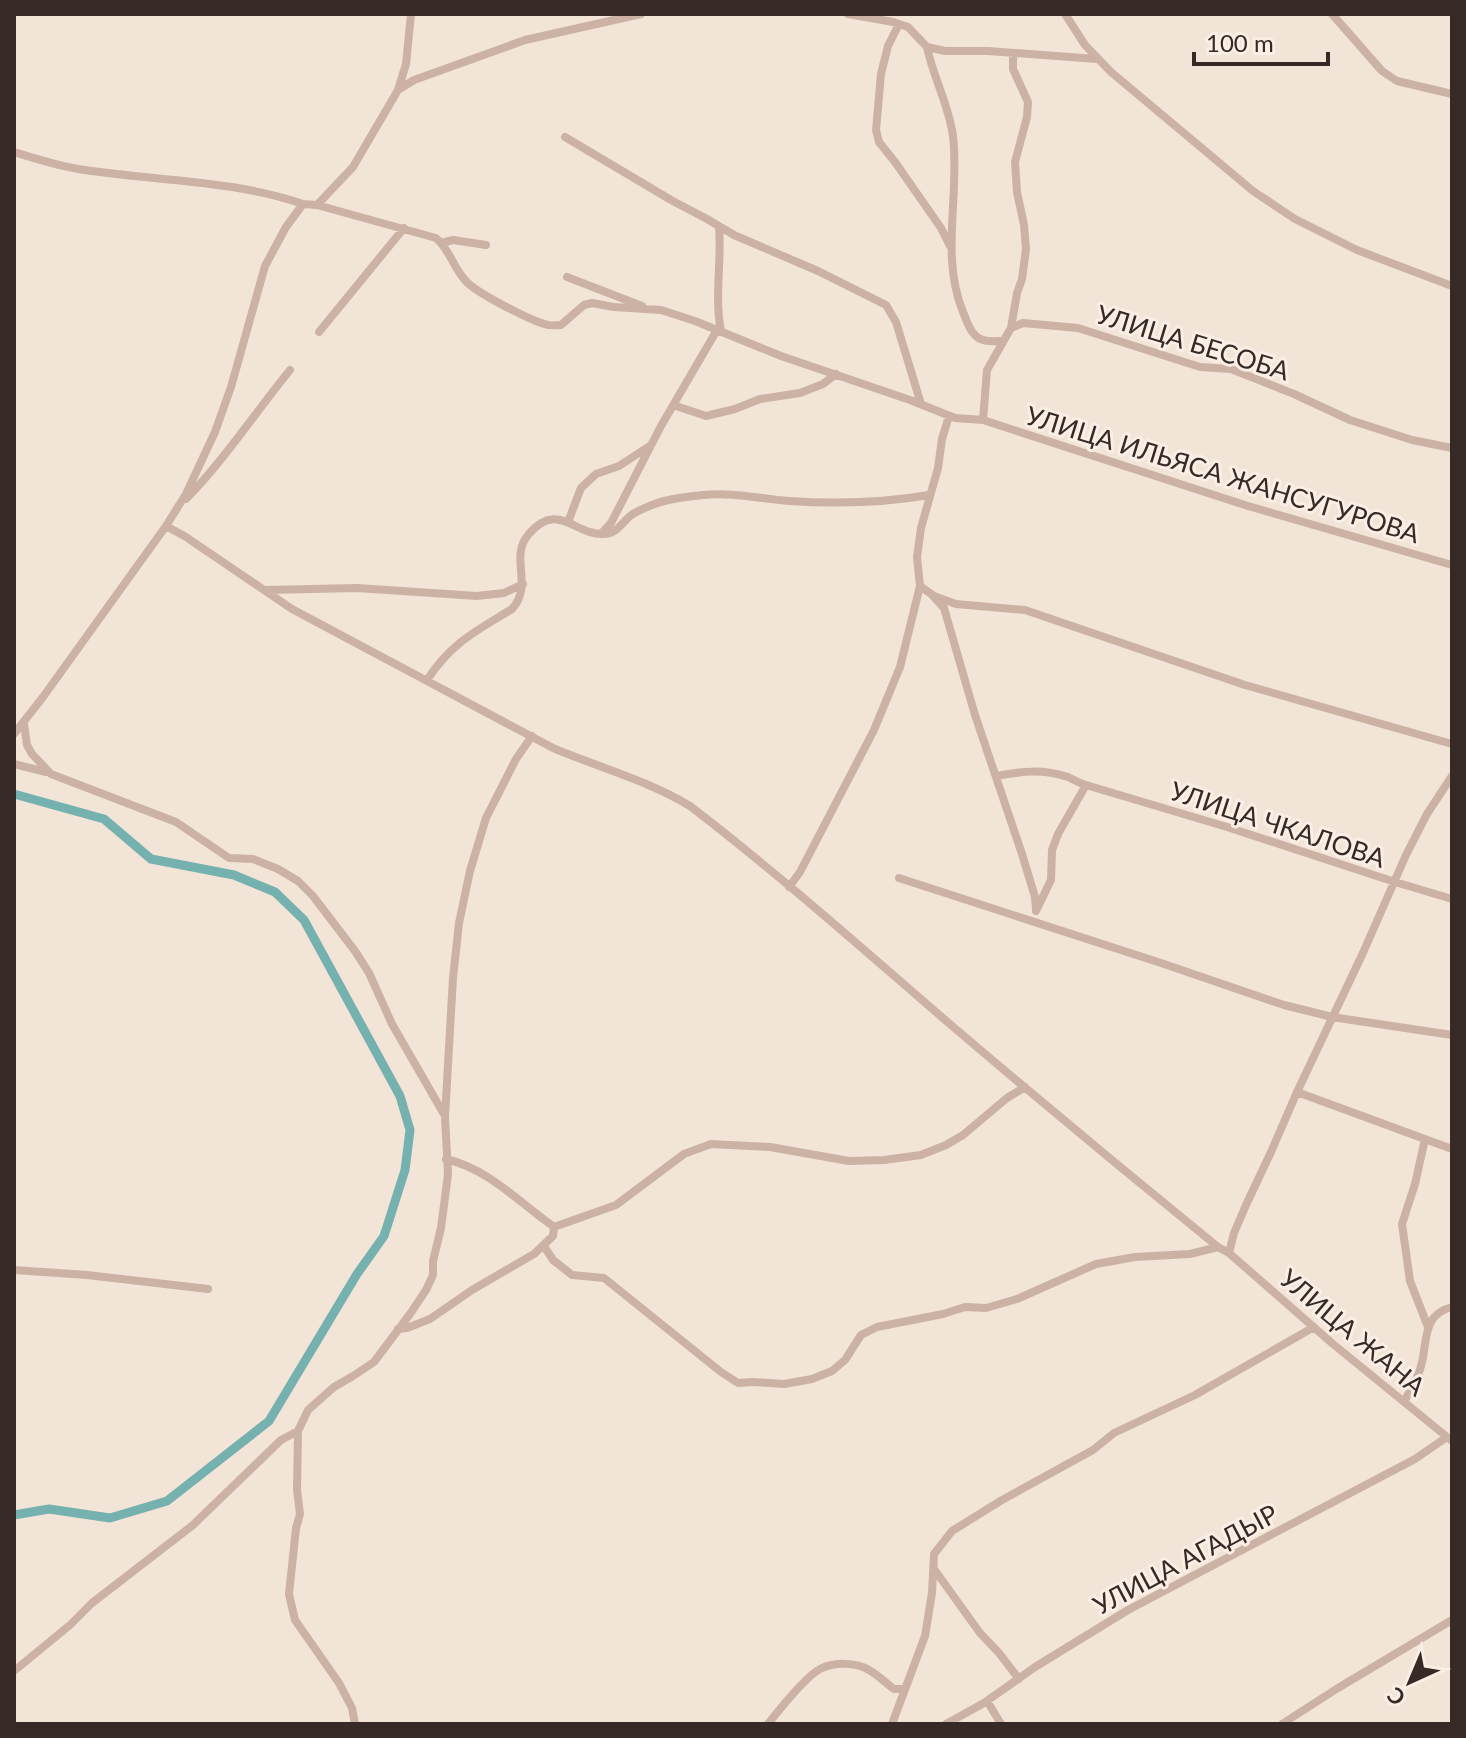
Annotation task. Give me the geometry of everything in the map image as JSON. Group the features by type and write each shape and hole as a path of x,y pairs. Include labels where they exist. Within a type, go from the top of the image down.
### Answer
{"street":[{"path":"317,205 353,167 398,90 406,64 411,14"},
{"path":"398,90 414,80 525,40 641,14"},
{"path":"848,14 908,27 927,47 931,69 952,131 955,179 950,247 956,295 973,334 982,340 1003,341"},
{"path":"1065,14 1085,45 1111,72 1253,191 1295,219 1357,250 1452,286"},
{"path":"1332,14 1382,71 1397,81 1452,94"},
{"path":"899,24 888,46 881,74 876,130 879,142 941,228 950,247"},
{"path":"927,47 945,51 1098,59"},
{"path":"983,420 987,370 1011,328 1025,265 1024,225 1015,162 1028,102 1013,69 1013,54"},
{"path":"565,137 734,235 818,271 886,305 892,312 921,404"},
{"path":"14,152 84,170 219,185 283,197 436,238 472,288 549,326 561,325 584,305 592,303 650,309"},
{"path":"14,734 177,508 215,432 265,266 286,227 303,204"},
{"path":"601,534 611,523 673,405 719,331 719,226"},
{"path":"319,332 404,228"},
{"path":"441,243 453,240 486,245"},
{"path":"567,277 650,309"},
{"name":"УЛИЦА ИЛЬЯСА ЖАНСУГУРОВА","path":"650,309 661,310 955,418 983,420 1248,506 1452,565"},
{"name":"УЛИЦА БЕСОБА","path":"1011,328 1023,323 1078,328 1200,367 1231,369 1350,420 1412,440 1452,448"},
{"path":"177,508 217,466 290,370"},
{"path":"673,405 706,416 760,399 800,393 823,384 836,374"},
{"path":"789,887 800,872 874,730 900,667 920,586 917,557 921,528 949,416"},
{"path":"568,522 581,488 596,474 619,466 652,445"},
{"path":"427,680 466,636 512,609 518,602 523,590 520,550 528,535 554,518 601,534 614,532 631,515 646,507 667,500 703,495 724,493 822,503 871,502 929,495"},
{"name":"УЛИЦА ЖАНА","path":"166,526 292,609 532,736 675,797 707,819 1450,1439"},
{"path":"263,590 357,588 477,596 504,593 523,584"},
{"path":"920,586 944,608 975,715 1035,897 1035,923"},
{"path":"934,596 956,604 1025,610 1245,685 1452,744"},
{"path":"24,723 27,745 51,774"},
{"path":"355,1724 352,1708 339,1683 295,1620 289,1594 300,1514 297,1490 298,1431 308,1410 334,1387 374,1362 426,1290 433,1275 448,1174 445,1117 459,923 486,818 516,759 532,736"},
{"path":"14,764 51,774 176,822 229,858 253,859 298,881 313,896 369,973 392,1024 445,1117"},
{"name":"УЛИЦА ЧКАЛОВА","path":"997,776 1022,771 1047,771 1452,899"},
{"path":"1229,1253 1234,1233 1297,1092 1395,882 1427,814 1452,776"},
{"path":"1036,911 1051,880 1052,850 1058,834 1089,786"},
{"path":"899,878 1284,1005 1332,1017 1452,1035"},
{"path":"554,1227 616,1205 684,1154 711,1144 770,1147 849,1161 921,1155 963,1135 1025,1087"},
{"path":"1297,1092 1452,1149"},
{"path":"1425,1139 1402,1224 1410,1281 1428,1327"},
{"path":"446,1159 462,1162 491,1178 554,1227"},
{"path":"398,1329 430,1319 534,1254 553,1236 554,1227"},
{"path":"544,1246 553,1260 572,1275 604,1278 738,1383 784,1384 812,1379 832,1371 845,1360 861,1335 877,1327 943,1314 953,1309 986,1308 1017,1299 1096,1264 1135,1257 1190,1254 1218,1247"},
{"path":"14,1270 208,1289"},
{"path":"1404,1402 1420,1371 1431,1320 1442,1310 1452,1307"},
{"path":"892,1724 925,1636 934,1554 952,1531 1093,1450 1114,1433 1195,1395 1314,1327"},
{"path":"14,1671 92,1603 193,1525 281,1440 298,1431"},
{"name":"УЛИЦА АГАДЫР","path":"946,1724 1128,1610 1450,1439"},
{"path":"933,1568 980,1633 1019,1679"},
{"path":"1282,1724 1452,1620"},
{"path":"768,1724 819,1669 836,1664 867,1668 894,1689 904,1689"},
{"path":"987,1701 1001,1724"}],"waterway":[{"path":"14,794 104,819 151,859 234,875 275,892 304,920 400,1096 410,1130 405,1170 384,1236 357,1274 269,1421 167,1501 110,1518 49,1509 14,1515"}]}
